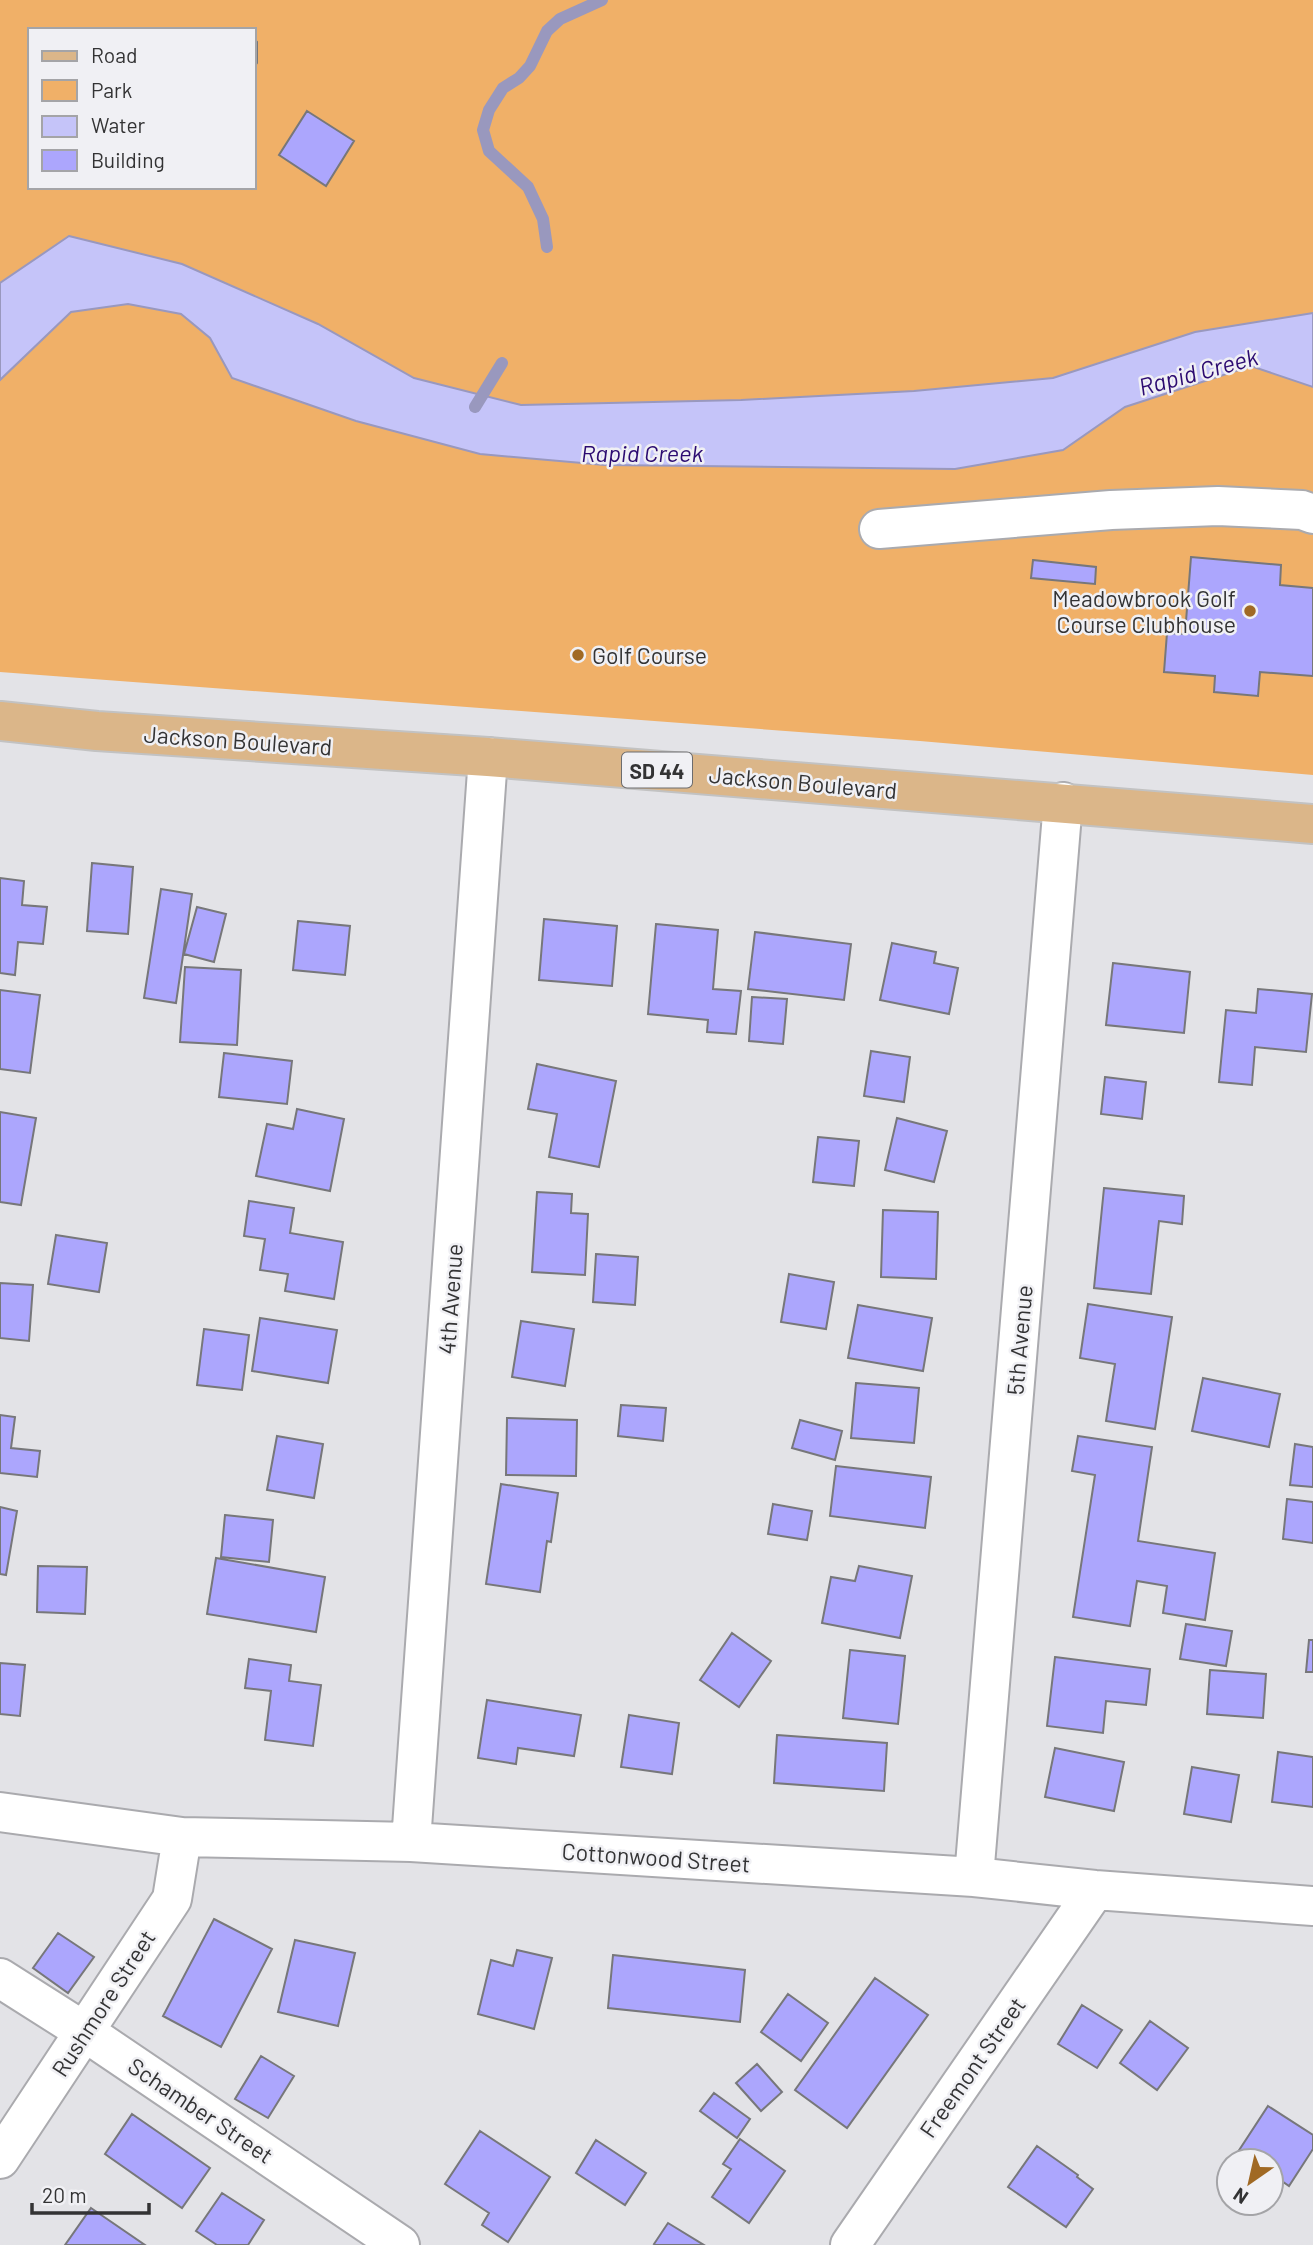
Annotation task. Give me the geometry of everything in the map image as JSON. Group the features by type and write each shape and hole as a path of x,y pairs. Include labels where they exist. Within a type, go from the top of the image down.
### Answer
{"main road":[{"name":"Jackson Boulevard","path":"0,721 97,731 488,757 1313,824"}],"street":[{"path":"878,529 981,519 1218,506 1301,510 1313,514"},
{"name":"4th Avenue","path":"411,1842 488,757"},
{"name":"5th Avenue","path":"974,1877 1063,802"},
{"name":"Cottonwood Street","path":"0,1812 182,1837 411,1842 974,1877 1095,1890 1313,1906"},
{"name":"Rushmore Street","path":"0,2159 172,1899 182,1837"},
{"name":"Freemont Street","path":"850,2245 1095,1890"},
{"name":"Schamber Street","path":"0,1978 85,2032 400,2245"}],"green space":[{"path":"0,0 1313,0 1313,775 920,741 0,672"}],"water":[{"name":"Rapid Creek","path":"69,236 182,264 318,324 414,378 521,405 741,400 914,391 1053,378 1195,332 1313,313 1313,387 1251,366 1125,407 1063,450 955,469 605,465 480,454 356,421 232,378 210,338 181,314 128,304 71,312 0,380 0,283"}],"building":[{"path":"307,111 354,141 326,186 279,155"},
{"name":"Meadowbrook Golf Course Clubhouse","path":"1191,557 1281,565 1280,585 1313,588 1313,676 1260,672 1258,696 1214,692 1215,676 1164,672 1167,633 1185,634"},
{"path":"1033,560 1096,567 1095,584 1031,578"},
{"path":"92,863 133,867 128,934 87,931"},
{"path":"0,878 24,881 22,905 47,907 43,944 18,942 15,975 0,973"},
{"path":"161,889 192,894 176,1003 144,998"},
{"path":"197,907 226,914 214,962 184,954"},
{"path":"544,919 617,926 612,986 539,980"},
{"path":"298,921 350,926 345,975 293,970"},
{"path":"656,924 718,930 713,989 741,991 736,1034 707,1032 708,1020 648,1014"},
{"path":"755,932 851,944 844,1000 748,989"},
{"path":"892,943 936,952 934,963 958,968 949,1014 880,1000"},
{"path":"1113,963 1190,972 1184,1033 1106,1025"},
{"path":"185,967 241,970 237,1045 180,1042"},
{"path":"1258,989 1312,994 1306,1052 1255,1047 1252,1085 1219,1082 1226,1010 1256,1013"},
{"path":"0,990 40,995 30,1073 0,1069"},
{"path":"752,997 787,999 783,1044 749,1041"},
{"path":"871,1051 910,1057 904,1102 864,1096"},
{"path":"224,1053 292,1061 287,1104 219,1097"},
{"path":"537,1064 616,1081 599,1167 549,1157 557,1114 528,1109"},
{"path":"1105,1077 1146,1082 1142,1119 1101,1114"},
{"path":"297,1109 344,1119 330,1191 256,1176 267,1124 293,1129"},
{"path":"0,1112 36,1118 21,1205 0,1202"},
{"path":"897,1118 947,1131 934,1182 885,1170"},
{"path":"818,1137 859,1141 854,1186 813,1182"},
{"path":"1104,1188 1184,1196 1182,1224 1159,1221 1151,1294 1094,1288"},
{"path":"537,1192 572,1194 571,1213 588,1214 585,1275 532,1272"},
{"path":"249,1201 294,1208 290,1233 343,1242 334,1299 285,1291 288,1274 260,1270 265,1239 244,1236"},
{"path":"883,1210 938,1212 936,1279 881,1277"},
{"path":"56,1235 107,1243 99,1292 48,1284"},
{"path":"596,1254 638,1257 635,1305 593,1302"},
{"path":"789,1274 834,1282 826,1329 781,1322"},
{"path":"0,1283 33,1285 29,1341 0,1338"},
{"path":"1088,1304 1172,1317 1155,1429 1106,1421 1115,1364 1080,1358"},
{"path":"858,1305 932,1318 923,1371 848,1358"},
{"path":"260,1318 337,1330 328,1383 252,1371"},
{"path":"521,1321 574,1329 565,1386 512,1377"},
{"path":"204,1329 249,1335 242,1390 197,1385"},
{"path":"1203,1378 1280,1394 1269,1447 1192,1431"},
{"path":"856,1383 919,1388 914,1443 851,1438"},
{"path":"621,1405 666,1408 663,1441 618,1436"},
{"path":"0,1415 15,1417 11,1448 40,1451 37,1477 0,1473"},
{"path":"507,1418 577,1420 576,1476 506,1475"},
{"path":"800,1420 842,1431 835,1460 792,1448"},
{"path":"277,1436 323,1444 314,1498 267,1490"},
{"path":"1078,1436 1152,1447 1138,1541 1215,1553 1205,1620 1163,1613 1167,1586 1137,1581 1130,1626 1073,1617 1095,1475 1072,1471"},
{"path":"1295,1444 1313,1447 1313,1487 1290,1485"},
{"path":"836,1466 931,1477 925,1528 830,1516"},
{"path":"501,1484 558,1493 551,1542 547,1541 540,1592 486,1584"},
{"path":"1287,1499 1313,1502 1313,1543 1283,1539"},
{"path":"773,1504 812,1511 807,1540 768,1534"},
{"path":"0,1507 17,1511 6,1575 0,1574"},
{"path":"225,1515 273,1520 269,1562 221,1557"},
{"path":"216,1558 325,1577 316,1632 207,1614"},
{"path":"38,1566 87,1567 85,1614 37,1612"},
{"path":"859,1566 912,1576 900,1638 822,1623 831,1577 855,1581"},
{"path":"1186,1624 1232,1631 1226,1666 1180,1659"},
{"path":"732,1633 771,1661 739,1707 700,1680"},
{"path":"1309,1640 1313,1640 1313,1672 1306,1672"},
{"path":"850,1650 905,1656 898,1724 843,1718"},
{"path":"1055,1657 1150,1669 1146,1705 1106,1701 1103,1733 1047,1726"},
{"path":"249,1659 291,1665 289,1681 321,1685 313,1746 265,1740 271,1691 245,1688"},
{"path":"0,1663 25,1665 20,1716 0,1714"},
{"path":"1210,1670 1266,1674 1263,1718 1207,1714"},
{"path":"487,1700 581,1715 574,1756 518,1748 516,1764 478,1758"},
{"path":"629,1715 679,1723 672,1774 621,1767"},
{"path":"777,1735 887,1743 884,1791 774,1783"},
{"path":"1055,1748 1124,1762 1114,1811 1045,1797"},
{"path":"1278,1752 1313,1757 1313,1807 1272,1802"},
{"path":"1192,1767 1239,1775 1231,1822 1184,1814"},
{"path":"214,1919 272,1949 221,2047 163,2016"},
{"path":"58,1933 94,1957 68,1993 33,1968"},
{"path":"295,1940 355,1953 338,2026 278,2012"},
{"path":"517,1950 552,1958 534,2029 478,2014 491,1960 513,1966"},
{"path":"613,1955 745,1970 740,2022 608,2008"},
{"path":"875,1978 928,2015 847,2128 795,2090"},
{"path":"788,1994 828,2023 801,2061 761,2032"},
{"path":"1082,2005 1122,2030 1097,2068 1058,2044"},
{"path":"1150,2021 1188,2048 1157,2090 1120,2063"},
{"path":"261,2056 294,2076 268,2118 235,2099"},
{"path":"757,2064 782,2092 761,2111 736,2083"},
{"path":"714,2093 750,2119 737,2138 700,2111"},
{"path":"1268,2106 1313,2135 1313,2149 1289,2186 1285,2183 1285,2147 1241,2147"},
{"path":"132,2114 210,2168 182,2208 105,2154"},
{"path":"480,2131 550,2177 508,2242 482,2225 489,2213 445,2184"},
{"path":"740,2139 785,2171 749,2223 712,2197 731,2169 723,2164"},
{"path":"596,2140 646,2173 625,2205 576,2173"},
{"path":"1037,2146 1093,2189 1066,2227 1008,2187"},
{"path":"222,2193 264,2220 248,2245 217,2245 196,2231"},
{"path":"91,2208 145,2245 65,2245"},
{"path":"668,2223 704,2245 654,2244"}],"waterway":[{"path":"547,247 543,219 528,187 489,151 483,130 489,110 503,88 519,78 530,66 547,31 560,19 602,0"},
{"path":"475,407 502,363"}],"place":[{"name":"Meadowbrook Golf Course Clubhouse","path":"1250,611"},
{"name":"Golf Course","path":"578,655"}]}
